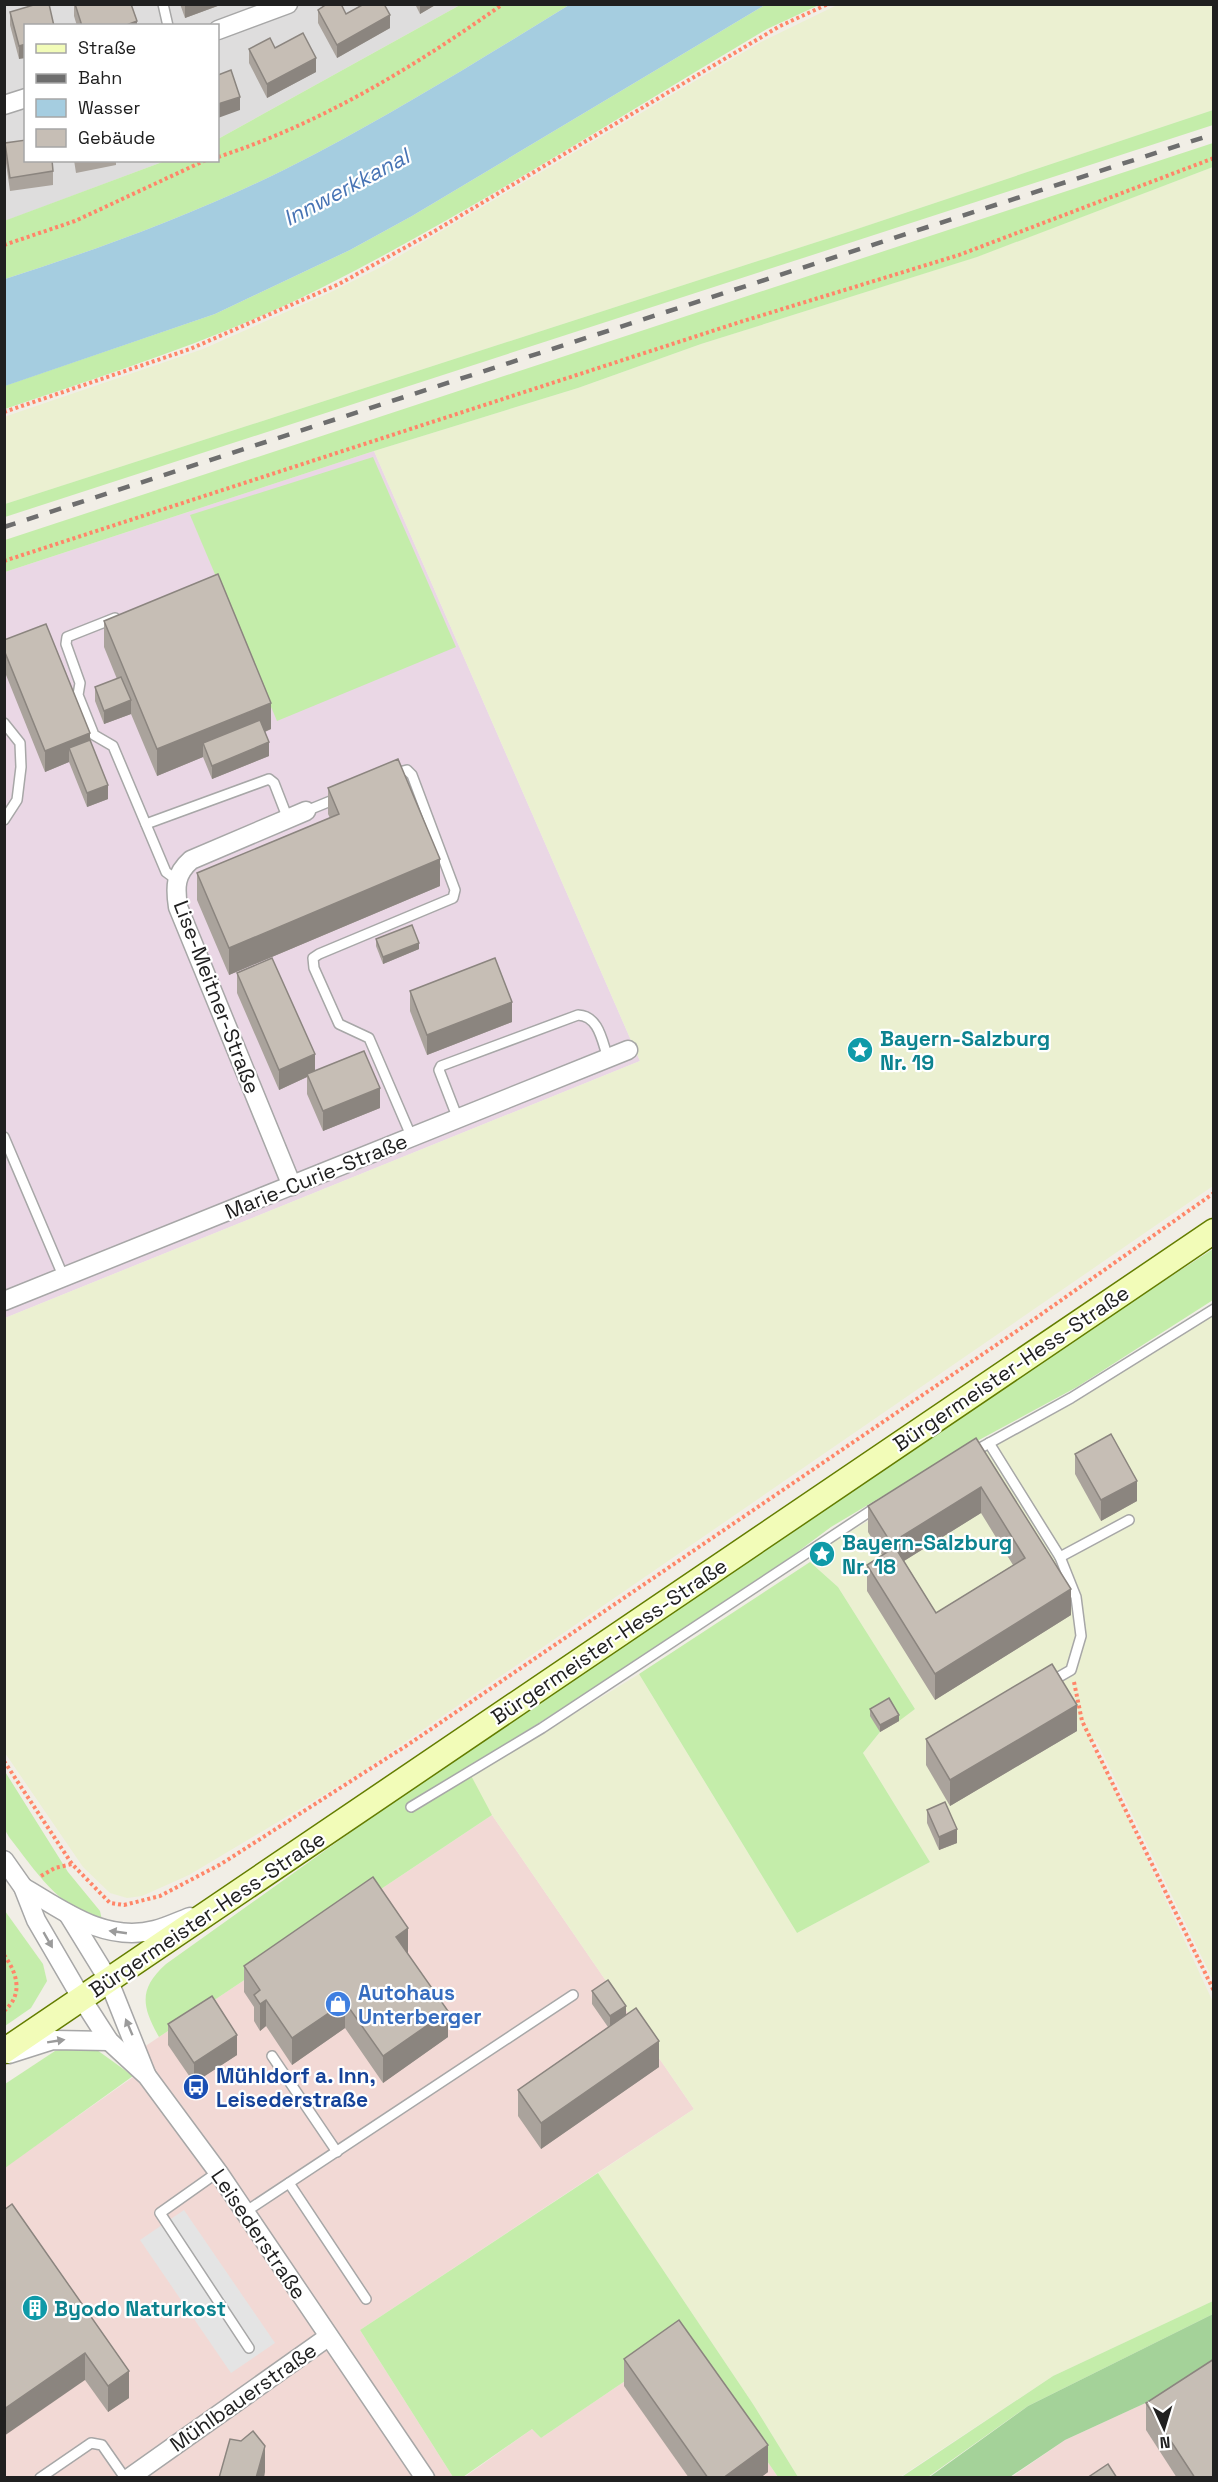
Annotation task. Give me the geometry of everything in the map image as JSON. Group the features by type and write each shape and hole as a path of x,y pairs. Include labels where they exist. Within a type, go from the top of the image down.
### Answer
{"main road":[{"name":"Bürgermeister-Hess-Straße","path":"4,2053 108,1979 1214,1231"}],"street":[{"path":"219,30 288,4"},
{"path":"4,105 24,99"},
{"name":"Lise-Meitner-Straße","path":"292,1186 178,907 175,888 178,873 191,860 306,811"},
{"name":"Marie-Curie-Straße","path":"4,1301 628,1050"},
{"name":"Leisederstraße","path":"4,1860 22,1887 36,1920 109,2041 147,2076 218,2172 425,2478"},
{"path":"22,1887 89,1925 127,1934 155,1930 214,1908"},
{"path":"67,1913 108,1979 147,2076"},
{"path":"4,2053 53,2040 109,2041"},
{"name":"Mühlbauerstraße","path":"127,2478 328,2337"}],"lane":[{"path":"163,4 168,24"},
{"path":"122,615 66,637 66,644 80,683 78,694 94,735 113,746 166,872 177,880"},
{"path":"4,723 20,743 21,767 16,800 4,820"},
{"path":"380,780 399,771 407,770 412,775 455,890 453,898 319,954 314,958 314,968 339,1024 369,1038 412,1138"},
{"path":"146,824 269,779 274,783 288,819"},
{"path":"306,811 350,792"},
{"path":"458,1119 439,1070 441,1066 578,1015 587,1015 594,1022 608,1058"},
{"path":"4,1137 64,1278"},
{"path":"960,1459 1071,1398 1214,1309"},
{"path":"988,1443 1060,1557 1076,1597 1082,1636 1071,1670 1042,1686"},
{"path":"411,1807 542,1728 883,1503"},
{"path":"1060,1557 1130,1520"},
{"path":"246,2212 573,1995"},
{"path":"272,2056 337,2152"},
{"path":"218,2172 160,2213 249,2348"},
{"path":"289,2183 366,2299"},
{"path":"40,2478 91,2443 102,2445 127,2478"}],"path":[{"path":"219,157 287,132 338,108 402,71 503,4"},
{"path":"4,412 190,349 339,284 433,232 780,26 828,4"},
{"path":"4,561 728,326 959,255 1214,158"},
{"path":"4,245 85,217 202,162"},
{"path":"4,1761 72,1864 110,1903 124,1905 160,1896 221,1864 410,1744 1033,1320 1214,1193"},
{"path":"1071,1670 1082,1721 1214,1991"},
{"path":"22,1887 55,1868 72,1864"},
{"path":"4,1955 18,1980 17,1991 4,2011"}],"shaded area":[{"path":"5,5 460,5 219,138 219,24 24,24 24,162 162,162 5,221"},
{"path":"374,451 640,1061 5,1318 5,572"},
{"path":"492,1815 694,2109 360,2330 453,2477 5,2477 4,2168 143,2070 132,2055"},
{"path":"184,2210 275,2343 231,2373 140,2240"},
{"path":"684,2341 778,2477 463,2478 532,2429 541,2438"},
{"path":"1213,2372 1213,2477 1010,2478 1065,2440"}],"green space":[{"path":"460,5 569,5 412,100 278,173 163,223 5,279 4,221 162,162 219,162 219,138"},
{"path":"765,5 819,5 767,29 493,194 325,286 207,338 5,409 4,386 215,314 350,250 412,216"},
{"path":"837,5 1213,5 1213,110 851,231 5,504 4,417 203,349 329,293 379,268 761,42"},
{"path":"1213,110 1213,125 5,517 5,504 851,231"},
{"path":"1213,143 1213,167 977,257 701,344 578,388 374,451 5,572 5,540"},
{"path":"1213,167 1213,1186 360,1773 189,1875 142,1896 127,1898 110,1893 83,1867 5,1753 5,1318 640,1061 374,451 578,388 701,344 976,257"},
{"path":"373,457 456,647 277,721 190,515"},
{"path":"1213,1249 1213,1300 1077,1387 953,1454 831,1527 776,1568 633,1664 467,1768 492,1815 159,2037 149,2016 146,1999 151,1982 166,1964 393,1802 1055,1352"},
{"path":"1213,1308 1213,1980 1096,1740 1089,1743 1102,1762 1213,2002 1213,2301 1053,2376 900,2477 798,2477 753,2404 598,2173 694,2109 492,1815 470,1778 639,1674 797,1933 930,1862 863,1753 880,1732 915,1709 838,1587 810,1562 821,1549 1089,1389"},
{"path":"810,1562 838,1587 915,1709 899,1721 889,1705 880,1732 863,1753 930,1862 797,1933 639,1674"},
{"path":"4,1770 68,1872 100,1911 102,1920 87,1915 61,1898 49,1887 9,1837 5,1830"},
{"path":"5,1911 43,1964 47,1981 31,2008 5,2026"},
{"path":"83,2046 97,2050 133,2076 5,2168 5,2084 55,2051"},
{"path":"598,2173 753,2404 798,2477 778,2477 684,2341 541,2438 532,2429 463,2477 453,2477 360,2330"},
{"path":"1213,2301 1213,2314 1028,2406 928,2477 900,2478 1053,2376"},
{"path":"1213,2314 1213,2372 1065,2440 1010,2477 928,2478 1028,2406"}],"water":[{"name":"Innwerkkanal","path":"569,5 765,5 412,216 350,250 215,314 5,386 5,279 163,223 278,173 412,100"}],"building":[{"path":"37,4 49,4 54,24 24,24 24,45 19,46 10,12"},
{"path":"75,4 131,4 137,21 129,24 81,24"},
{"path":"327,4 341,4 346,14 364,4 384,4 390,15 337,45 318,10"},
{"path":"303,33 316,58 267,84 249,49 270,38 275,48"},
{"path":"231,70 240,97 219,104 219,75"},
{"path":"24,140 24,162 52,162 53,171 10,178 5,143"},
{"path":"218,574 271,703 157,749 104,621"},
{"path":"46,624 90,733 45,751 4,650 4,640"},
{"path":"121,677 131,700 104,711 95,687"},
{"path":"260,720 269,742 212,766 203,743"},
{"path":"90,740 108,785 87,793 69,748"},
{"path":"398,759 440,859 229,948 197,873 339,814 328,788"},
{"path":"412,925 419,943 383,957 376,939"},
{"path":"272,958 315,1054 279,1070 237,973"},
{"path":"495,958 512,1002 427,1035 410,991"},
{"path":"364,1051 380,1088 323,1111 307,1074"},
{"path":"1111,1434 1137,1481 1101,1500 1075,1454"},
{"path":"976,1438 1071,1589 935,1674 867,1565 895,1547 936,1613 1025,1558 981,1487 891,1543 868,1506"},
{"path":"1052,1664 1077,1705 950,1780 926,1739"},
{"path":"889,1698 899,1715 880,1725 870,1709"},
{"path":"945,1802 957,1829 939,1837 927,1810"},
{"name":"Autohaus Unterberger","path":"373,1877 408,1928 396,1937 448,2011 383,2056 345,2002 292,2038 266,2000 260,2004 254,1995 260,1990 244,1966"},
{"path":"608,1980 626,2006 610,2016 592,1991"},
{"path":"212,1996 237,2035 194,2063 168,2024"},
{"path":"636,2008 659,2041 541,2123 518,2090"},
{"name":"Byodo Naturkost","path":"12,2204 129,2371 108,2386 85,2353 4,2409 4,2210"},
{"path":"679,2320 768,2445 723,2478 708,2478 624,2359"},
{"path":"1214,2359 1214,2478 1195,2478 1146,2403"},
{"path":"253,2431 265,2446 256,2478 219,2478 230,2439 241,2441"},
{"path":"1108,2464 1117,2478 1087,2478"}],"railway":[{"path":"4,527 1214,134"}],"place":[{"name":"Bayern-Salzburg Nr. 19","path":"860,1050"},
{"name":"Bayern-Salzburg Nr. 18","path":"822,1554"},
{"name":"Autohaus Unterberger","path":"338,2004"},
{"name":"Mühldorf a. Inn, Leisederstraße","path":"196,2087"},
{"name":"Byodo Naturkost","path":"35,2308"}]}
